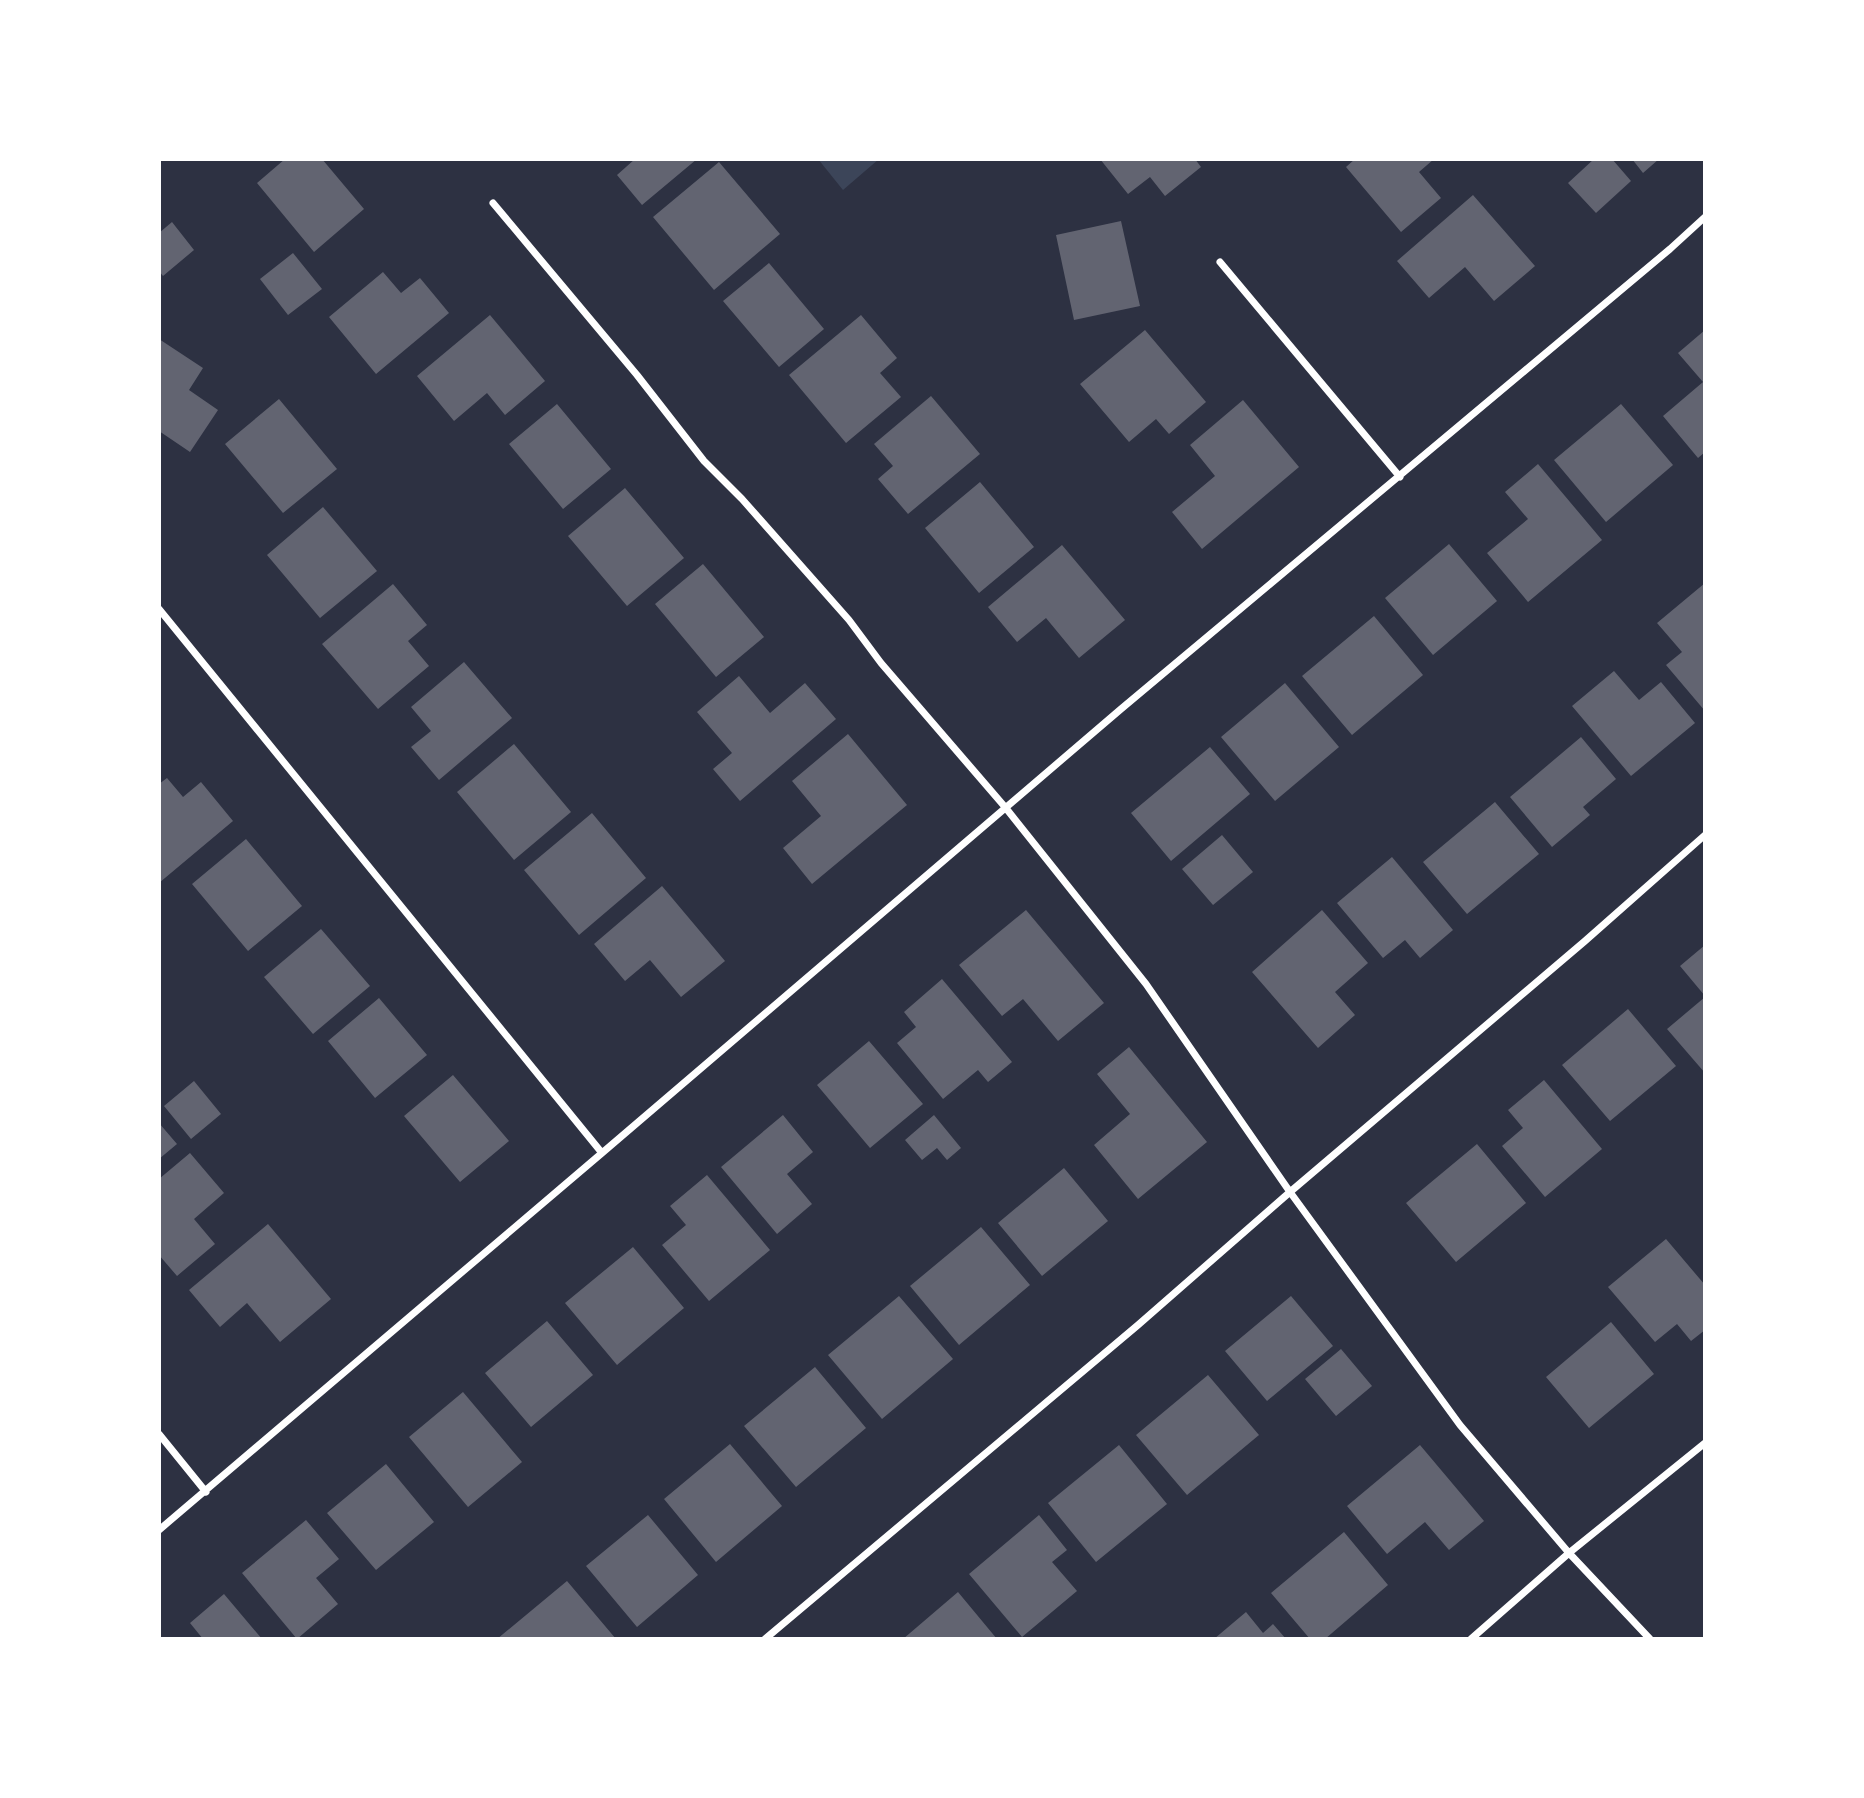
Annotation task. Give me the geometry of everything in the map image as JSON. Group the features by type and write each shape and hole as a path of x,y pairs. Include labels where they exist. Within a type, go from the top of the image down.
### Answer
{"street":[{"path":"493,203 637,375 704,461 742,499 849,620 881,663 1005,807 1146,984 1290,1192 1461,1425 1569,1553 1650,1639"},
{"path":"159,1530 1005,807 1400,477 1705,217"},
{"path":"1220,262 1400,477"},
{"path":"159,609 602,1153"},
{"path":"765,1639 1128,1334 1705,835"},
{"path":"159,1434 206,1492"},
{"path":"1472,1639 1569,1553 1705,1443"}],"shaded area":[{"path":"818,159 879,159 843,190"}],"building":[{"path":"285,159 322,159 364,209 314,252 257,183"},
{"path":"635,159 697,159 642,205 617,175"},
{"path":"1100,159 1195,159 1201,167 1165,196 1150,177 1128,194"},
{"path":"1355,159 1434,159 1419,172 1441,198 1401,232 1346,167"},
{"path":"1594,159 1612,159 1631,181 1596,213 1568,183"},
{"path":"1632,159 1659,159 1643,173"},
{"path":"719,162 780,234 714,290 653,217"},
{"path":"1473,195 1535,266 1494,301 1465,267 1429,298 1397,261"},
{"path":"1121,221 1140,306 1074,320 1056,235"},
{"path":"172,222 194,250 163,276 159,271 159,233"},
{"path":"293,253 322,289 288,315 260,279"},
{"path":"769,263 824,329 779,367 723,301"},
{"path":"383,272 401,293 420,278 449,313 376,374 329,317"},
{"path":"490,315 545,381 505,415 487,393 454,421 417,376"},
{"path":"861,315 897,358 880,373 901,397 846,443 789,375"},
{"path":"1145,330 1206,402 1169,434 1156,419 1129,442 1080,384"},
{"path":"1705,330 1705,452 1698,458 1663,416 1703,382 1678,353"},
{"path":"159,339 203,368 189,390 218,410 190,452 159,431"},
{"path":"931,396 980,454 908,514 878,479 893,466 874,444"},
{"path":"279,399 337,469 283,513 225,444"},
{"path":"1243,400 1299,467 1202,549 1172,512 1215,476 1190,445"},
{"path":"557,404 611,469 563,509 509,444"},
{"path":"1621,404 1673,465 1606,522 1554,460"},
{"path":"1538,464 1602,540 1528,602 1487,553 1528,519 1505,492"},
{"path":"980,482 1034,547 979,593 925,528"},
{"path":"625,488 684,558 627,606 568,536"},
{"path":"323,507 377,571 320,618 267,555"},
{"path":"1449,544 1497,601 1433,655 1385,598"},
{"path":"1062,545 1125,620 1079,658 1046,618 1017,642 988,607"},
{"path":"703,564 764,637 716,677 655,604"},
{"path":"1705,583 1705,711 1666,665 1682,652 1657,623"},
{"path":"393,584 427,625 408,641 429,666 378,709 322,644"},
{"path":"1374,616 1423,675 1352,735 1302,676"},
{"path":"464,662 512,718 439,780 411,747 431,731 411,707"},
{"path":"1614,671 1639,700 1661,682 1695,723 1631,776 1572,706"},
{"path":"739,676 770,713 805,683 836,719 740,801 713,769 732,753 697,712"},
{"path":"1285,683 1339,747 1275,801 1221,737"},
{"path":"848,734 907,805 812,884 783,848 821,816 792,781"},
{"path":"1581,737 1616,779 1583,807 1590,815 1552,847 1510,797"},
{"path":"514,744 571,812 514,860 457,792"},
{"path":"1210,747 1250,794 1171,861 1131,813"},
{"path":"167,778 183,797 201,782 233,821 159,883 159,784"},
{"path":"1495,802 1539,854 1467,914 1423,862"},
{"path":"592,813 646,878 579,935 524,870"},
{"path":"1222,835 1253,872 1213,905 1182,869"},
{"path":"246,839 302,906 248,951 192,884"},
{"path":"1392,857 1453,930 1420,958 1405,940 1383,958 1337,903"},
{"path":"662,886 725,961 681,997 650,960 625,981 594,944"},
{"path":"1026,910 1104,1003 1058,1041 1023,999 1002,1016 959,965"},
{"path":"1322,910 1368,963 1335,992 1355,1015 1318,1048 1252,972"},
{"path":"321,929 370,986 313,1034 264,977"},
{"path":"1705,945 1705,996 1680,966"},
{"path":"942,979 1012,1062 988,1082 978,1070 943,1099 897,1043 916,1027 904,1012"},
{"path":"1705,997 1705,1073 1667,1029"},
{"path":"379,998 427,1055 375,1098 328,1041"},
{"path":"1628,1009 1676,1066 1610,1121 1562,1065"},
{"path":"869,1041 923,1104 870,1148 817,1085"},
{"path":"1129,1047 1207,1142 1138,1199 1094,1145 1130,1114 1097,1074"},
{"path":"453,1075 509,1141 460,1182 404,1116"},
{"path":"1544,1080 1602,1149 1545,1197 1502,1146 1523,1128 1508,1110"},
{"path":"194,1081 221,1114 191,1139 164,1106"},
{"path":"783,1115 813,1152 787,1174 812,1204 777,1234 721,1167"},
{"path":"934,1115 961,1148 947,1160 937,1148 922,1160 905,1140"},
{"path":"159,1123 177,1144 159,1159"},
{"path":"1477,1144 1526,1203 1456,1262 1406,1203"},
{"path":"190,1153 224,1193 194,1219 215,1244 177,1276 159,1255 159,1179"},
{"path":"1064,1168 1108,1221 1042,1276 998,1223"},
{"path":"707,1175 770,1250 709,1301 662,1245 686,1225 670,1206"},
{"path":"268,1224 331,1299 280,1342 247,1303 220,1327 189,1290"},
{"path":"981,1227 1030,1285 959,1345 910,1286"},
{"path":"1666,1239 1705,1285 1705,1330 1691,1341 1677,1324 1655,1342 1608,1287"},
{"path":"633,1247 684,1308 617,1365 565,1303"},
{"path":"899,1296 953,1359 882,1419 828,1355"},
{"path":"1291,1296 1333,1346 1267,1401 1225,1351"},
{"path":"547,1321 593,1375 531,1427 485,1373"},
{"path":"1611,1322 1654,1374 1589,1428 1546,1377"},
{"path":"1341,1349 1372,1386 1336,1416 1305,1379"},
{"path":"815,1367 866,1428 796,1487 744,1426"},
{"path":"1208,1375 1259,1435 1187,1495 1136,1435"},
{"path":"463,1392 522,1462 468,1507 409,1437"},
{"path":"730,1444 782,1506 716,1562 664,1499"},
{"path":"1119,1445 1167,1504 1096,1562 1048,1503"},
{"path":"1420,1445 1484,1521 1449,1550 1425,1522 1387,1554 1347,1506"},
{"path":"386,1464 434,1522 376,1570 327,1513"},
{"path":"648,1515 698,1575 637,1627 586,1566"},
{"path":"1039,1515 1067,1550 1052,1562 1077,1591 1022,1637 969,1574"},
{"path":"306,1520 339,1559 316,1578 338,1604 297,1639 242,1573"},
{"path":"1344,1532 1388,1585 1325,1639 1310,1639 1271,1593"},
{"path":"567,1581 616,1639 497,1639"},
{"path":"958,1592 997,1639 903,1639"},
{"path":"224,1594 262,1639 203,1639 190,1623"},
{"path":"1246,1612 1263,1633 1273,1624 1286,1639 1214,1639"}]}
